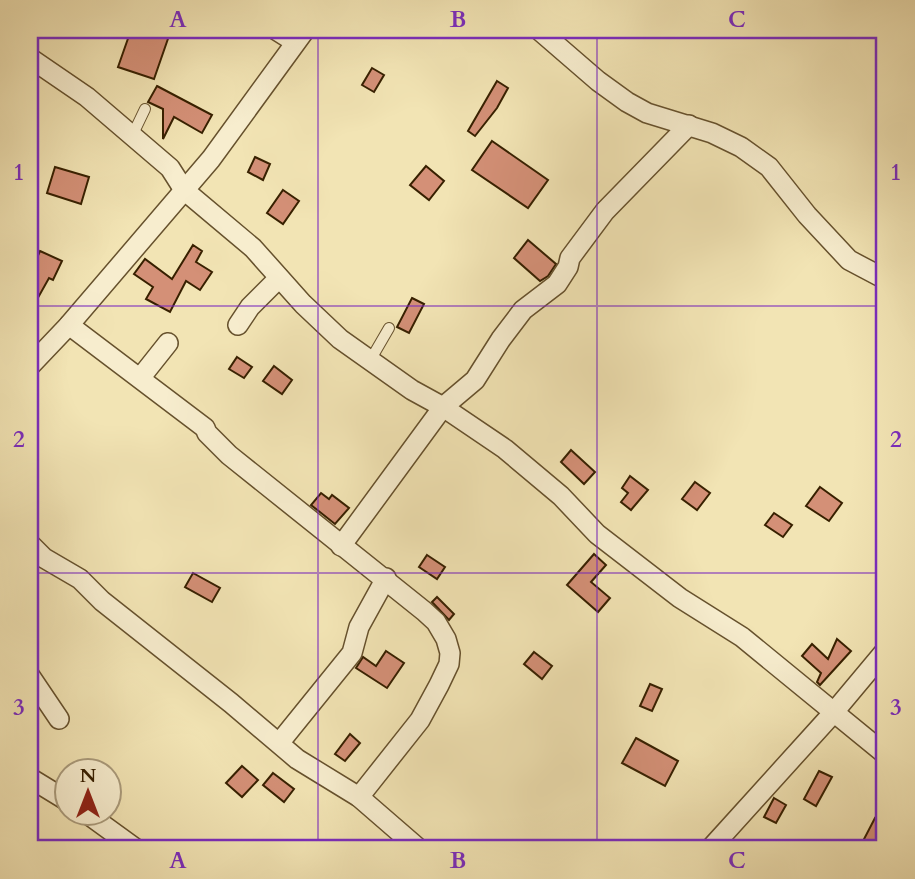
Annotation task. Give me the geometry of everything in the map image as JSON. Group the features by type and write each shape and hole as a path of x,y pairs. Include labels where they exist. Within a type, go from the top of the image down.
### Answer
{"street":[{"path":"30,366 69,325 211,159 300,36 276,30"},
{"path":"539,30 598,81 627,102 647,113 689,125 741,147 769,167 807,215 849,260 885,279"},
{"path":"30,58 87,97 170,168 184,190 253,248 303,304 341,339 412,390 443,407 505,449 561,496 597,534 680,598 742,637 885,754"},
{"path":"341,546 443,407 475,380 500,339 523,310 558,284 570,258 605,211 689,125"},
{"path":"239,326 250,307 279,278"},
{"path":"69,325 205,428 229,455 341,546 386,578 436,622 446,639 450,653 449,664 420,720 359,797"},
{"path":"141,377 168,343"},
{"path":"30,544 44,558 80,579 102,601 297,759 359,797 419,849"},
{"path":"279,742 352,653 359,627 386,578"},
{"path":"710,849 834,712 885,651"},
{"path":"30,677 60,719"},
{"path":"30,778 52,791"},
{"path":"103,826 136,849"}],"lane":[{"path":"132,134 145,109"},
{"path":"371,359 389,328"}],"building":[{"path":"131,30 171,30 154,79 118,67"},
{"path":"372,68 384,75 374,92 362,85"},
{"path":"497,81 508,88 497,108 475,136 468,131"},
{"path":"157,86 212,115 202,133 174,117 163,139 163,109 148,102"},
{"path":"492,141 548,180 528,208 472,170"},
{"path":"255,157 270,164 263,180 248,172"},
{"path":"426,166 444,181 429,200 410,185"},
{"path":"55,167 89,177 81,204 47,193"},
{"path":"283,190 299,201 283,224 267,213"},
{"path":"528,240 556,264 548,276 540,281 514,258"},
{"path":"193,245 202,251 196,262 212,272 200,290 186,281 170,312 146,299 153,287 134,274 145,259 172,279"},
{"path":"40,251 62,261 53,280 49,278 30,312 30,274"},
{"path":"412,298 424,304 409,333 397,327"},
{"path":"237,357 252,367 244,378 229,369"},
{"path":"274,366 292,380 282,394 263,381"},
{"path":"571,450 595,472 584,484 561,462"},
{"path":"630,476 648,490 631,510 621,502 628,493 622,488"},
{"path":"695,482 710,493 697,510 682,499"},
{"path":"820,487 842,503 829,521 806,506"},
{"path":"321,493 329,499 332,495 349,508 335,524 311,505"},
{"path":"774,513 792,525 783,537 765,525"},
{"path":"594,554 606,565 591,582 610,598 598,612 567,585"},
{"path":"427,555 445,567 437,579 419,567"},
{"path":"193,573 220,588 212,602 185,587"},
{"path":"437,597 454,614 449,620 432,602"},
{"path":"837,639 851,651 820,685 817,682 821,673 802,656 812,644 828,659"},
{"path":"386,651 404,663 387,688 356,668 363,657 376,666"},
{"path":"534,652 552,666 542,679 524,664"},
{"path":"650,684 662,689 652,711 640,706"},
{"path":"350,734 360,743 345,761 335,754"},
{"path":"636,738 678,761 665,786 622,763"},
{"path":"242,766 258,780 242,797 226,783"},
{"path":"819,771 832,777 816,806 804,799"},
{"path":"273,773 294,789 284,802 263,785"},
{"path":"774,798 786,805 776,823 764,817"},
{"path":"875,818 885,824 885,849 878,849 863,841"}]}
